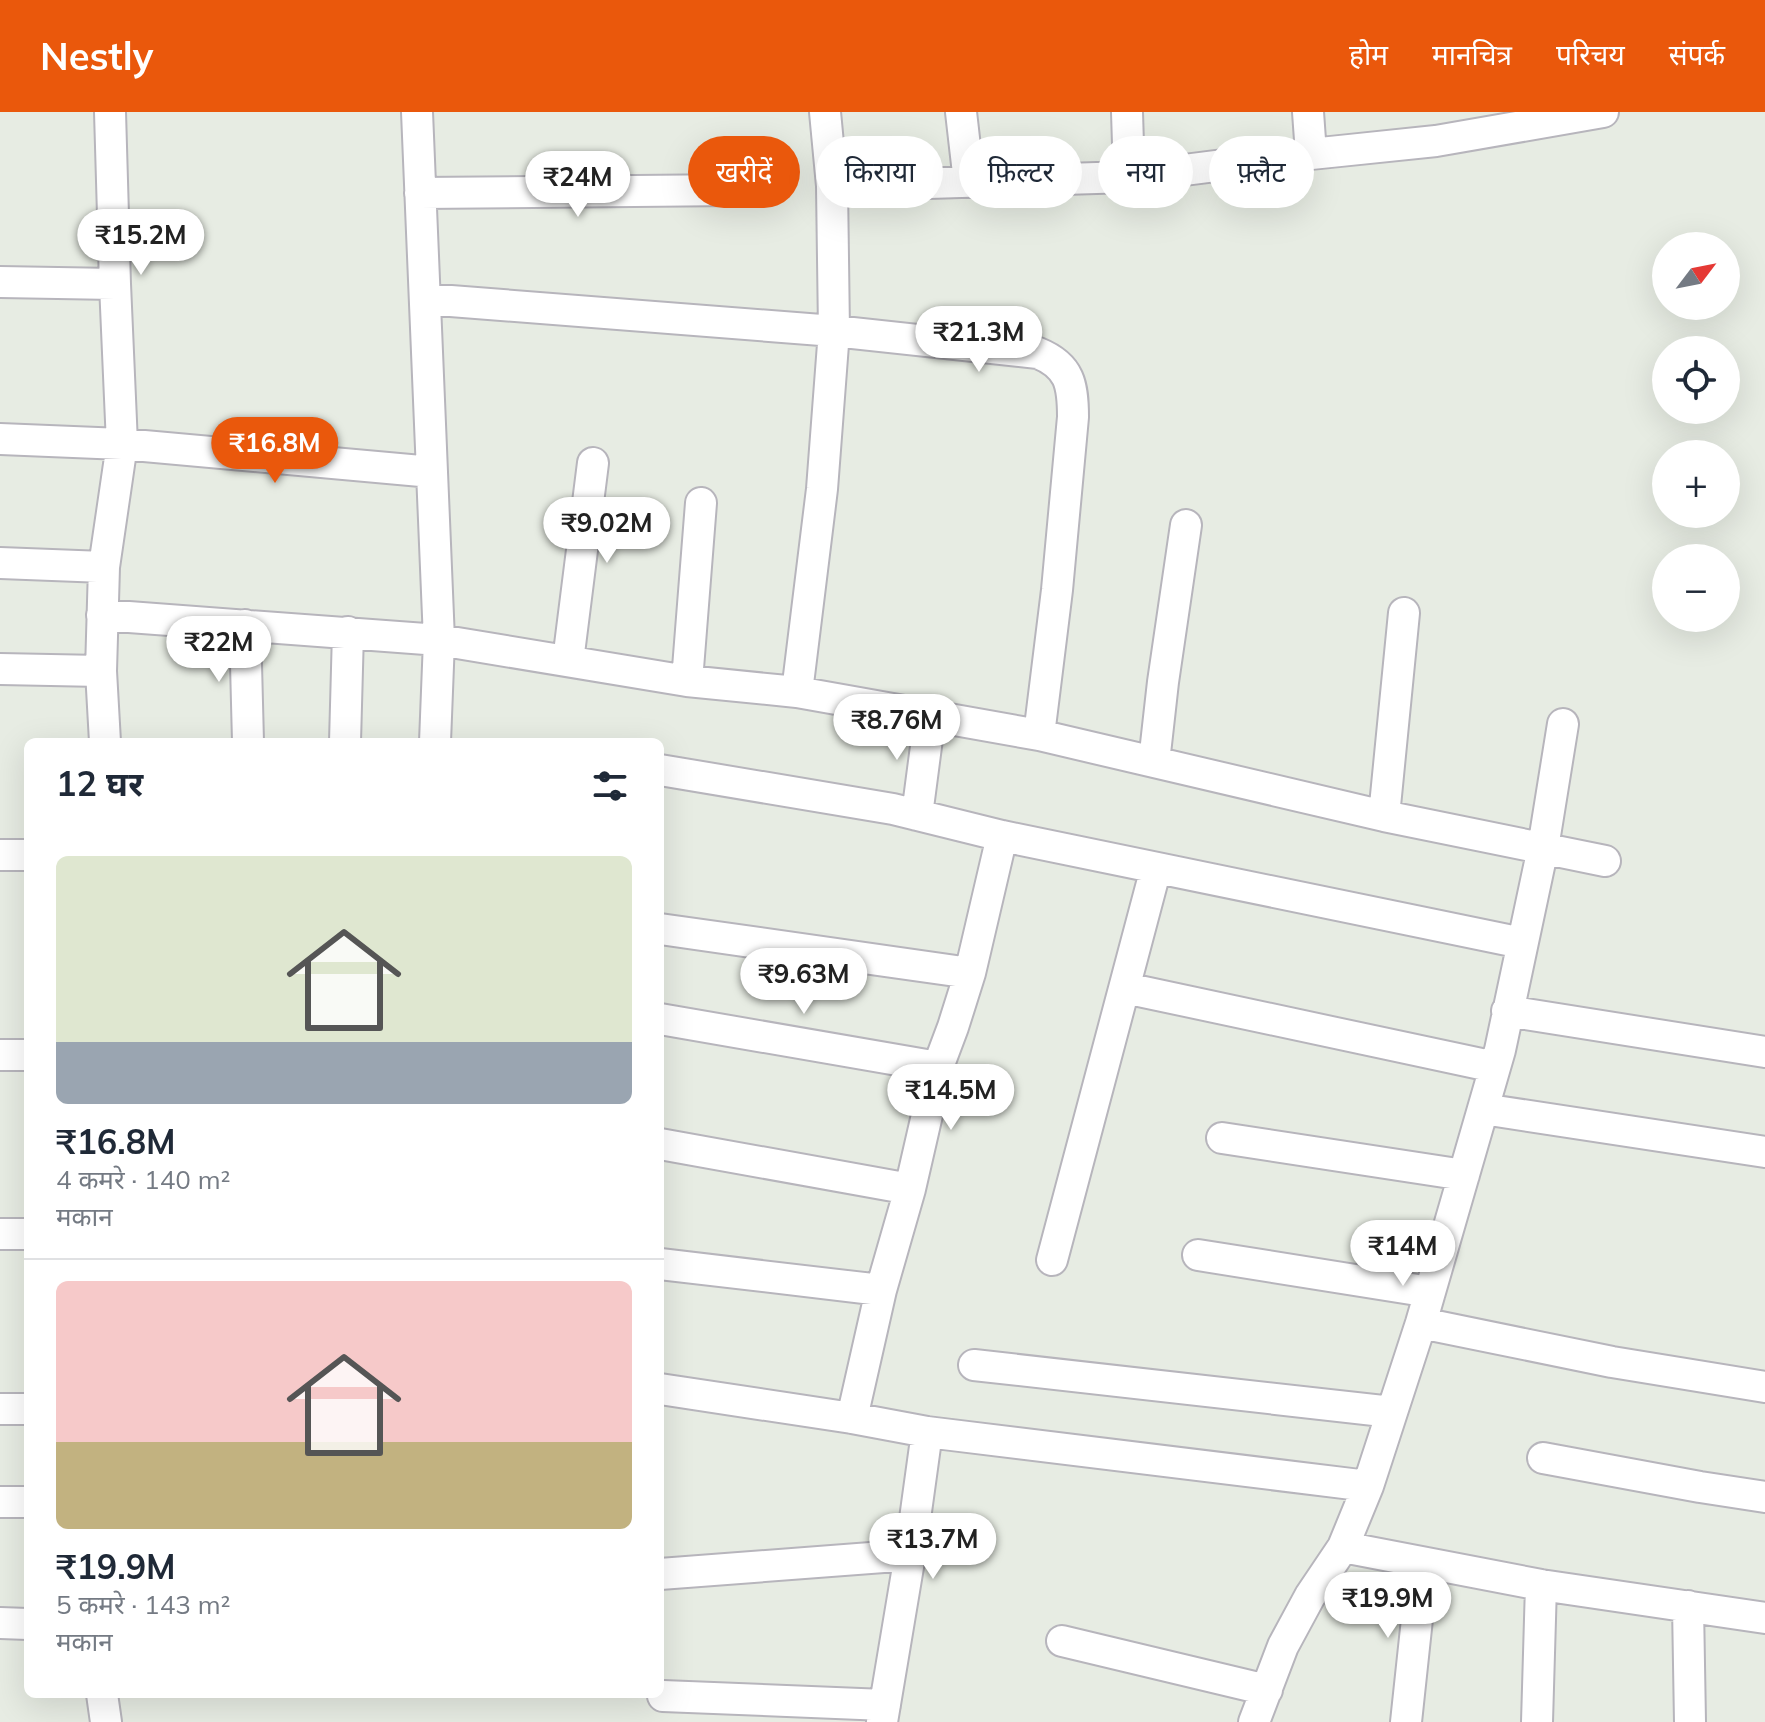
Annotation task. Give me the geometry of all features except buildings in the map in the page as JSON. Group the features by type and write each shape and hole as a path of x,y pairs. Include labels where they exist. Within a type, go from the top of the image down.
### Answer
{"street":[{"path":"105,738 101,671 104,567 122,444 110,112"},
{"path":"417,112 439,640 435,738"},
{"path":"825,112 827,136"},
{"path":"961,112 964,136"},
{"path":"1127,112 1128,136"},
{"path":"1308,112 1310,136"},
{"path":"1314,154 1436,141 1593,113"},
{"path":"420,193 688,190"},
{"path":"797,692 821,499 834,331 832,208"},
{"path":"0,282 115,284"},
{"path":"425,299 834,331 1038,353 1048,357 1062,367 1070,380 1073,417 1057,590 1039,735"},
{"path":"0,439 122,444 432,472"},
{"path":"568,661 593,463"},
{"path":"687,681 701,503"},
{"path":"1154,762 1186,525"},
{"path":"0,563 104,567"},
{"path":"1384,816 1404,613"},
{"path":"102,615 439,640 687,681 797,692 1039,735 1384,816 1605,861"},
{"path":"245,625 248,738"},
{"path":"345,738 348,632"},
{"path":"0,669 101,671"},
{"path":"917,815 930,716"},
{"path":"1254,1722 1283,1646 1310,1596 1343,1547 1368,1486 1421,1323 1495,1067 1543,848 1563,724"},
{"path":"664,771 893,809 1002,836 1522,943"},
{"path":"852,1418 938,1067 970,973 1002,836"},
{"path":"0,855 24,855"},
{"path":"1052,1260 1156,868"},
{"path":"664,930 970,973"},
{"path":"1125,988 1495,1067"},
{"path":"1507,1011 1765,1052"},
{"path":"664,1020 938,1067"},
{"path":"0,1055 24,1055"},
{"path":"1483,1109 1765,1152"},
{"path":"1222,1138 1464,1175"},
{"path":"664,1145 910,1189"},
{"path":"0,1234 24,1234"},
{"path":"1198,1255 1430,1292"},
{"path":"664,1264 881,1290"},
{"path":"1421,1323 1612,1362 1765,1387"},
{"path":"974,1365 1392,1412"},
{"path":"664,1390 927,1432 1368,1486"},
{"path":"0,1409 24,1409"},
{"path":"664,1696 884,1713 927,1432"},
{"path":"1543,1458 1765,1497"},
{"path":"0,1502 24,1502"},
{"path":"1343,1547 1541,1585 1765,1618"},
{"path":"664,1574 910,1555"},
{"path":"1406,1722 1423,1563"},
{"path":"1537,1722 1541,1585"},
{"path":"1688,1606 1690,1722"},
{"path":"0,1623 24,1624"},
{"path":"1062,1641 1267,1690"},
{"path":"103,1698 106,1722"}]}
